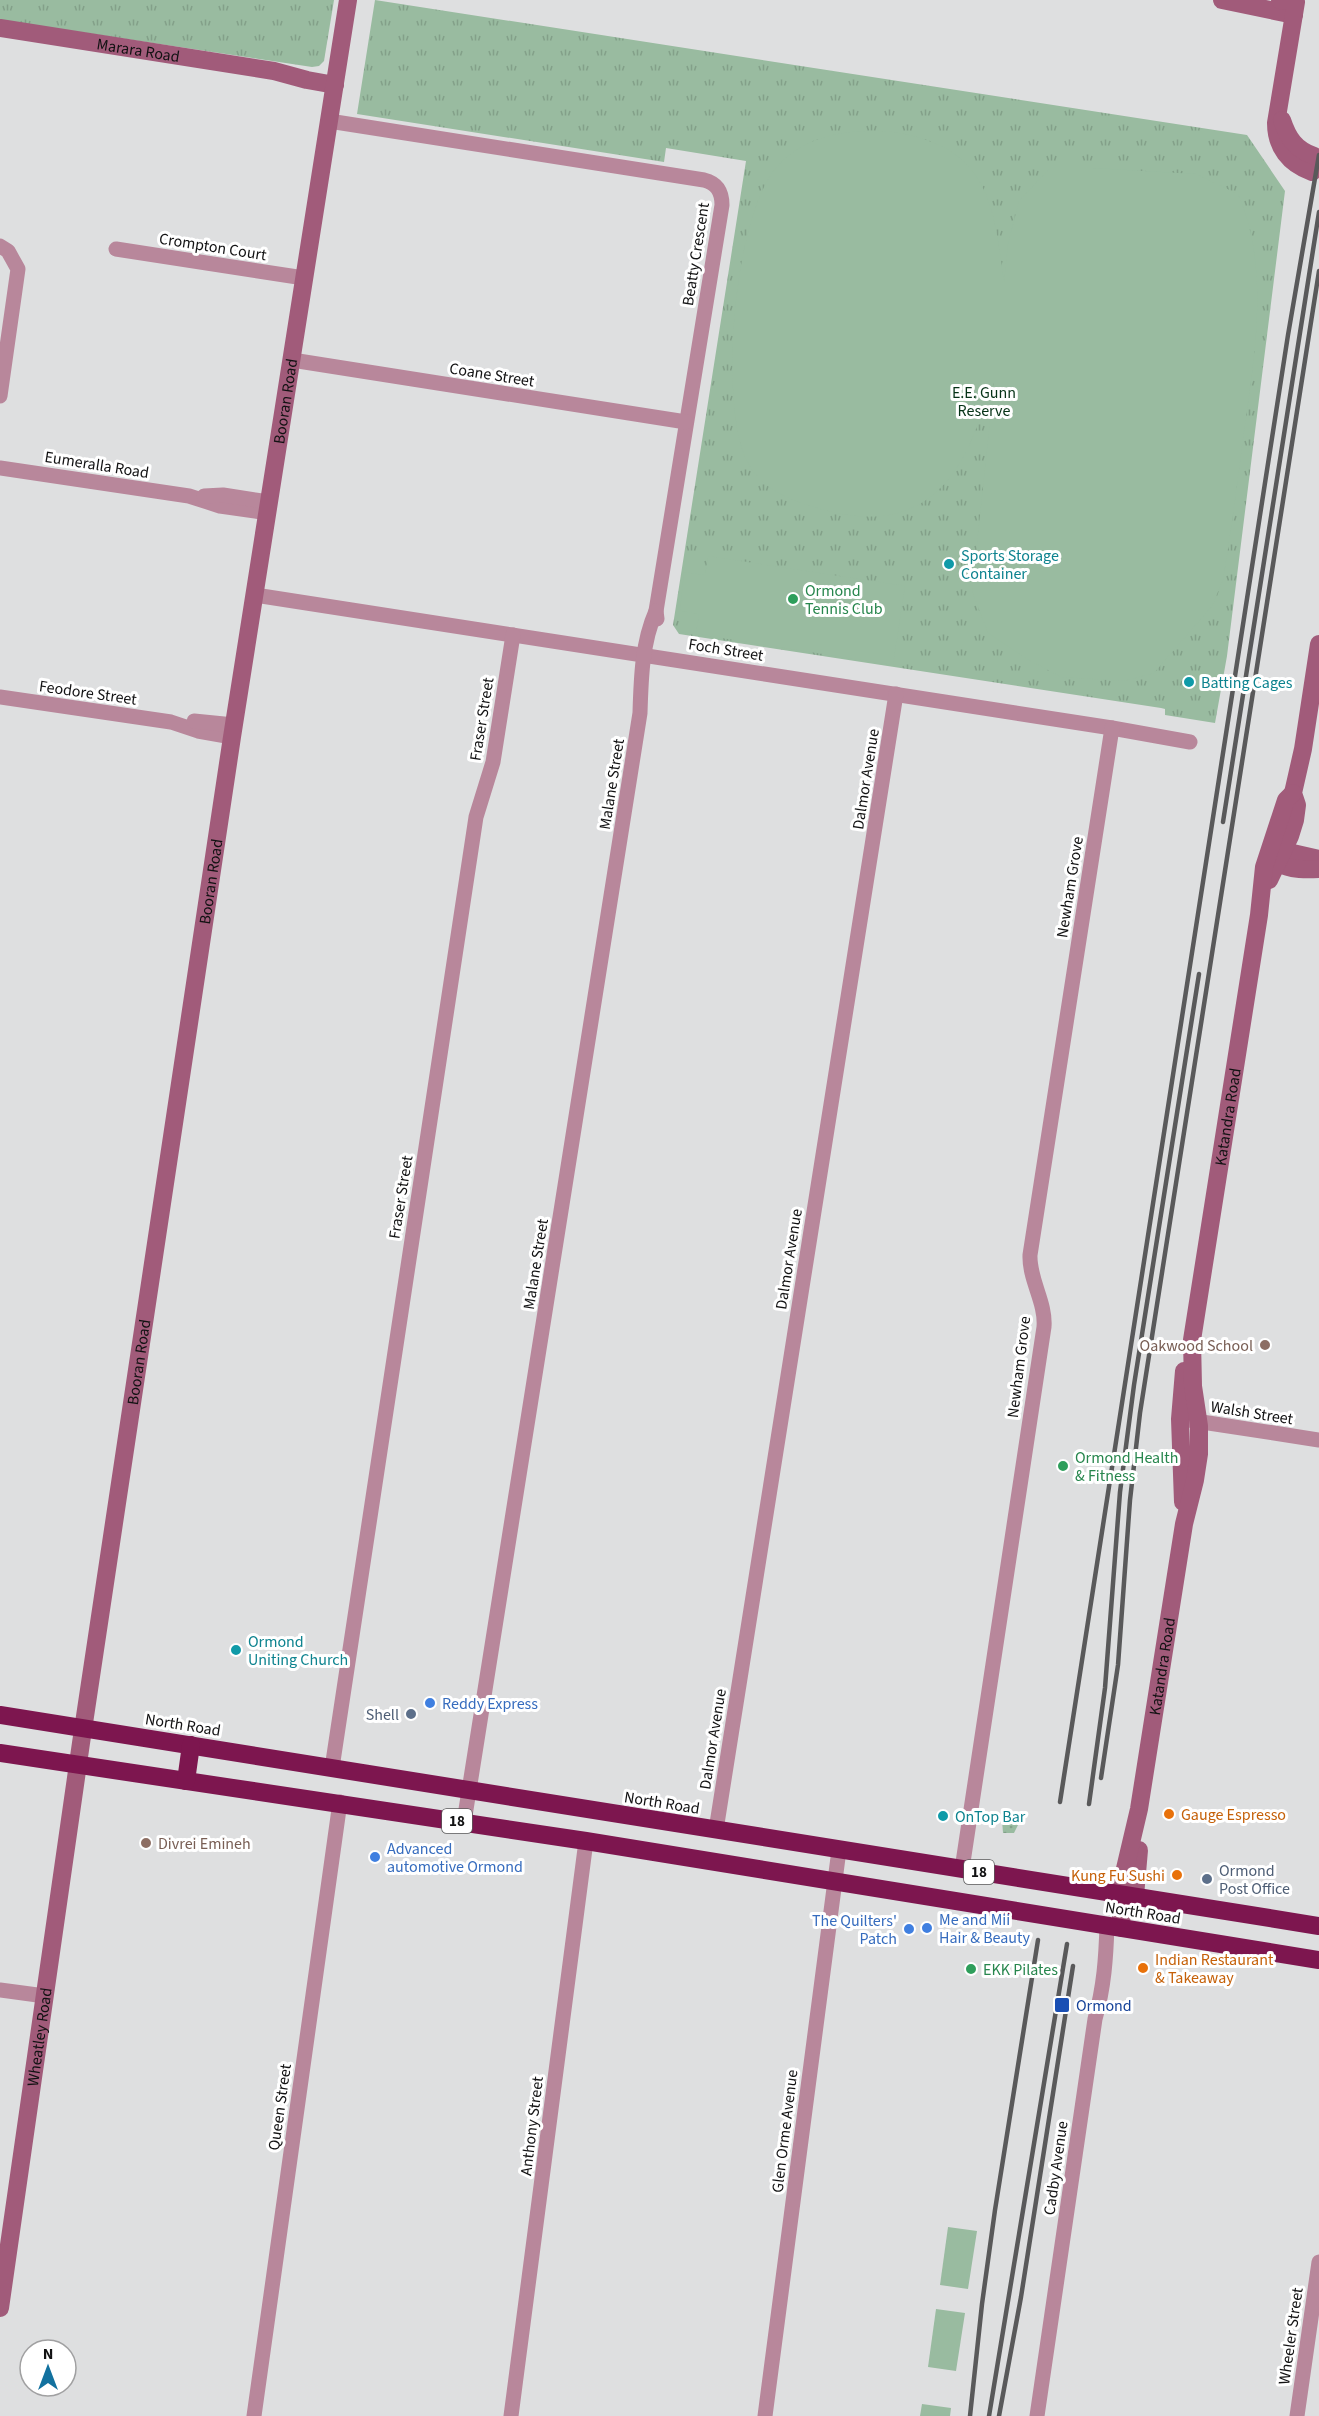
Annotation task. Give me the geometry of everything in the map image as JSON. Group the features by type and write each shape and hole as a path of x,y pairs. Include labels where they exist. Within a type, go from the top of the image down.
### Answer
{"highway":[{"name":"North Road","path":"0,1715 1319,1926"},
{"path":"186,1781 191,1745"},
{"name":"North Road","path":"0,1753 340,1802 1319,1960"}],"street":[{"name":"Booran Road","path":"79,1764 233,731 348,0"},
{"path":"1222,0 1292,4 1279,112 1296,147 1313,164"},
{"name":"Marara Road","path":"0,28 274,71 307,80 336,80"},
{"name":"Beatty Crescent","path":"329,121 692,178 715,184 721,194 722,205 656,611 650,625 649,656"},
{"path":"0,246 17,262 18,275 0,396"},
{"name":"Crompton Court","path":"117,249 304,278"},
{"name":"Coane Street","path":"292,360 686,422"},
{"name":"Eumeralla Road","path":"0,468 189,496 220,506 268,508"},
{"name":"Foch Street","path":"255,595 1190,742"},
{"name":"Fraser Street","path":"332,1768 476,817 493,762 513,635"},
{"name":"Katandra Road","path":"1114,1927 1127,1895 1138,1809 1184,1524 1199,1454 1198,1421 1193,1386 1192,1340 1261,895 1276,856 1286,800 1293,793 1303,749 1319,644"},
{"name":"Malane Street","path":"464,1822 649,656"},
{"name":"Dalmor Avenue","path":"716,1830 896,694"},
{"name":"Feodore Street","path":"1,702 171,722 198,731 233,731"},
{"name":"Newham Grove","path":"962,1869 1044,1327 1043,1309 1030,1262 1031,1246 1112,728"},
{"path":"1276,856 1319,859"},
{"path":"1276,856 1301,869 1319,869"},
{"name":"Katandra Road","path":"1184,1524 1180,1419 1183,1377 1192,1340"},
{"name":"Walsh Street","path":"1180,1419 1319,1440"},
{"name":"Wheatley Road","path":"0,2308 6,2221 45,1996 79,1764"},
{"name":"Queen Street","path":"254,2416 340,1802"},
{"name":"Anthony Street","path":"511,2416 586,1841"},
{"name":"Glen Orme Avenue","path":"765,2416 839,1850"},
{"name":"Cadby Avenue","path":"1037,2416 1095,2019 1114,1927"},
{"path":"0,1990 45,1996"},
{"name":"Wheeler Street","path":"1297,2416 1319,2262"}],"green space":[{"path":"0,0 334,0 324,61 319,66 312,67 0,20"},
{"name":"E.E. Gunn Reserve","path":"375,0 1247,135 1285,191 1227,656 1215,723 1165,715 1165,709 1161,708 679,634 673,625 746,161 666,148 664,162 357,114"},
{"path":"866,131 900,133 926,140 954,154 969,167 980,183 994,220 1004,282 1008,244 1019,201 1050,168 1196,174 1238,194 1248,223 1254,253 1257,315 1252,377 1223,580 1212,606 1154,673 1124,681 1061,677 1027,659 988,633 972,591 994,383 969,446 956,469 941,488 924,501 905,511 885,516 863,516 839,514 804,504 784,496 766,484 758,477 746,459 738,432 733,396 735,310 741,266 750,226 762,192 776,168 805,145 841,133"},
{"name":"Ormond Tennis Club","path":"708,556 905,586 893,665 696,634 699,614 680,611 684,572 705,575"},
{"path":"1006,1813 1013,1814 1020,1821 1014,1833 1003,1833 1002,1820"},
{"path":"948,2227 977,2231 968,2289 940,2285"},
{"path":"936,2309 965,2313 956,2371 928,2367"},
{"path":"922,2404 951,2408 950,2416 920,2416"}],"railway":[{"path":"1060,1802 1288,335 1319,155"},
{"path":"1223,822 1319,212"},
{"path":"1101,1778 1118,1665 1130,1500 1140,1413 1319,271"},
{"path":"1089,1804 1105,1688 1120,1492 1134,1385 1199,974"},
{"path":"970,2416 995,2210 1038,1940"},
{"path":"989,2416 1067,1944"},
{"path":"999,2416 1021,2297 1073,1966"}],"place":[{"name":"Sports Storage Container","path":"949,564"},
{"name":"Ormond Tennis Club","path":"793,599"},
{"name":"Batting Cages","path":"1189,682"},
{"name":"Oakwood School","path":"1265,1345"},
{"name":"Ormond Health & Fitness","path":"1063,1466"},
{"name":"Ormond Uniting Church","path":"236,1650"},
{"name":"Reddy Express","path":"430,1703"},
{"name":"Shell","path":"411,1714"},
{"name":"Gauge Espresso","path":"1169,1814"},
{"name":"OnTop Bar","path":"943,1816"},
{"name":"Divrei Emineh","path":"146,1843"},
{"name":"Advanced automotive Ormond","path":"375,1857"},
{"name":"Kung Fu Sushi","path":"1177,1875"},
{"name":"Ormond Post Office","path":"1207,1879"},
{"name":"Me and Mii Hair & Beauty","path":"927,1928"},
{"name":"The Quilters' Patch","path":"909,1929"},
{"name":"Indian Restaurant & Takeaway","path":"1143,1968"},
{"name":"EKK Pilates","path":"971,1969"},
{"name":"Ormond","path":"1062,2005"}]}
